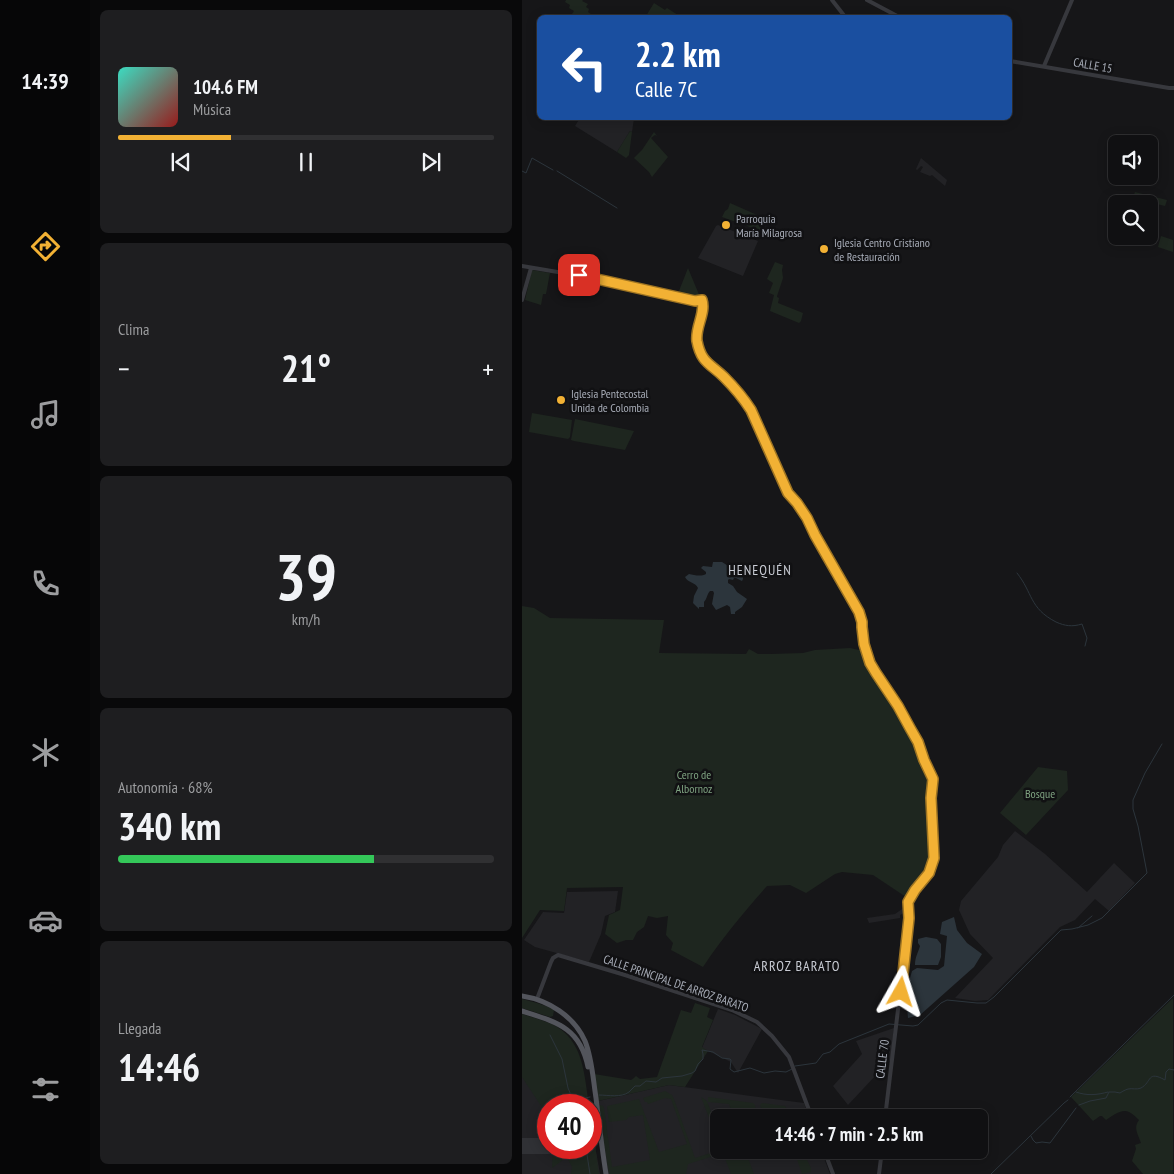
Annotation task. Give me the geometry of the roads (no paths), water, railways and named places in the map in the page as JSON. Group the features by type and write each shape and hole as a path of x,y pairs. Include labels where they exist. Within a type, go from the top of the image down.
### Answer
{"main road":[{"path":"522,996 536,999 557,1009 576,1026 582,1036 591,1066 605,1174"},
{"path":"550,1020 558,1017 557,1009"},
{"path":"522,1011 557,1022 570,1032 581,1047 588,1067 605,1174"}],"street":[{"path":"832,0 844,15"},
{"path":"867,0 895,15"},
{"path":"1044,66 1072,0"},
{"name":"CALLE 15","path":"1012,61 1174,88"},
{"path":"522,266 531,268 522,299"},
{"name":"CALLE 70","path":"531,268 589,277 695,301 702,300 703,306 697,336 699,347 705,360 729,382 746,402 753,414 788,493 807,518 862,617 864,644 870,663 914,735 933,779 931,798 934,858 929,873 908,902 909,918 886,1109"},
{"name":"CALLE PRINCIPAL DE ARROZ BARATO","path":"536,999 551,962 558,955 722,1007 757,1022 772,1036 787,1054 809,1109"},
{"path":"827,1159 833,1174"},
{"path":"879,1174 881,1159"}],"waterway":[{"path":"522,171 526,173 532,158 553,170"},
{"path":"557,171 617,208"},
{"path":"1017,573 1036,606 1047,617 1066,625 1075,626 1082,624 1087,638 1085,646"},
{"path":"795,1066 816,1063 823,1054 830,1052 839,1044 889,1024 918,1025 941,1003 947,1000 986,1003 1061,930 1088,925 1102,918 1147,873 1133,809 1133,800 1145,773 1162,744"},
{"path":"1078,928 1092,916"},
{"path":"1070,1097 1174,995"},
{"path":"550,1035 562,1059 570,1094"},
{"path":"602,1095 622,1095 646,1081 656,1082 662,1078 692,1073 703,1059 702,1050 730,1059 730,1069 734,1072 750,1068 764,1073 786,1072 792,1069"},
{"path":"1079,1105 1106,1098 1109,1092 1120,1093 1128,1089 1141,1088 1150,1078 1155,1076 1165,1080 1166,1072 1169,1069 1174,1070"},
{"path":"1076,1092 1092,1095 1108,1092"},
{"path":"991,1174 1068,1100"},
{"path":"1031,1136 1036,1143 1050,1143 1076,1108"},
{"path":"588,1159 590,1174"}],"place":[{"name":"Parroquia María Milagrosa","path":"726,225"},
{"name":"Iglesia Centro Cristiano de Restauración","path":"824,249"},
{"name":"Iglesia Pentecostal Unida de Colombia","path":"561,400"}],"district":[{"name":"HENEQUÉN","path":"760,570"},
{"name":"ARROZ BARATO","path":"797,966"}],"park label":[{"name":"Cerro de Albornoz","path":"694,781"},
{"name":"Bosque","path":"1040,793"}]}
